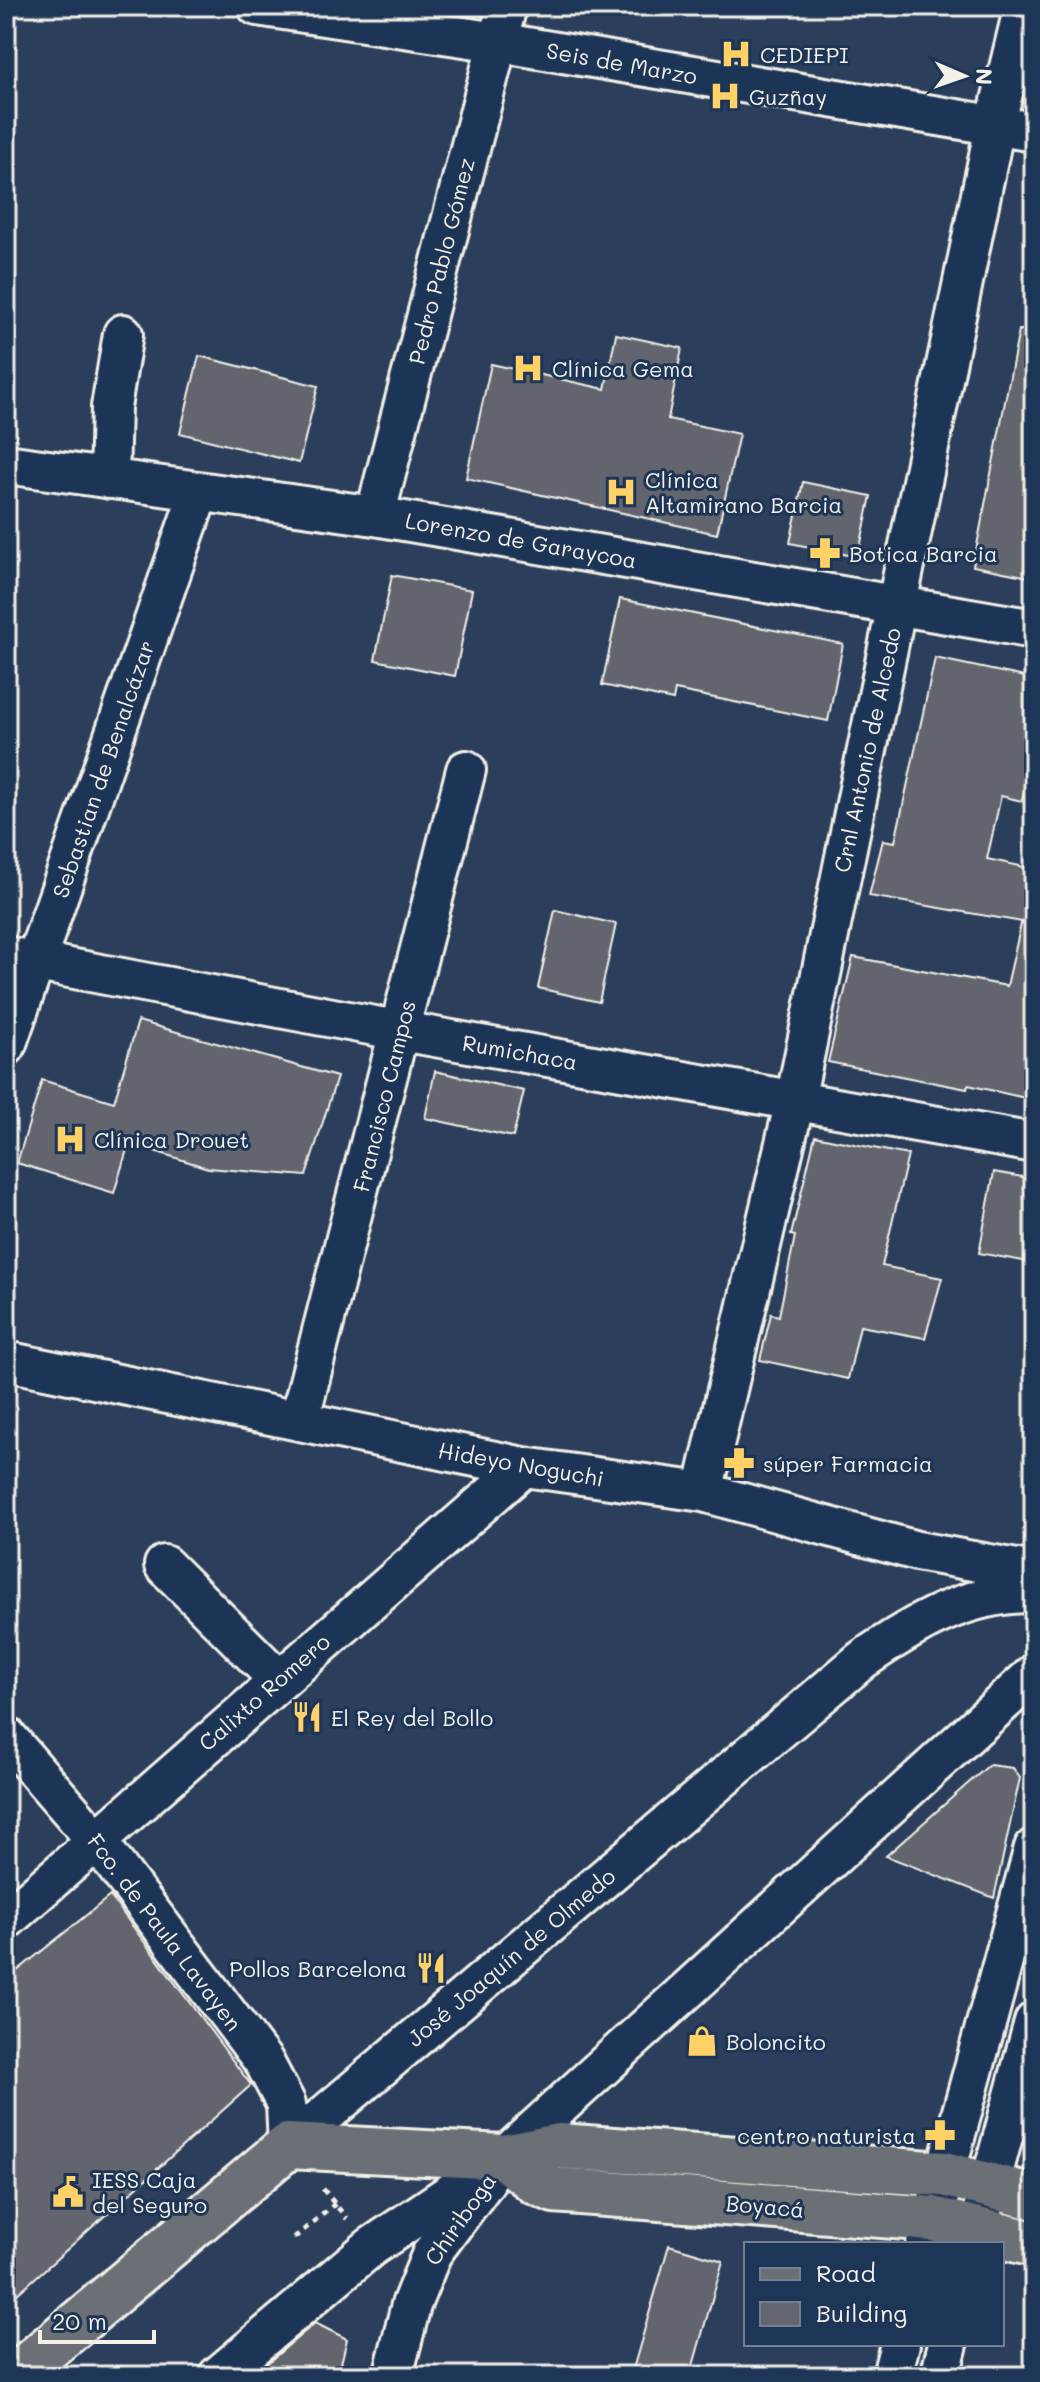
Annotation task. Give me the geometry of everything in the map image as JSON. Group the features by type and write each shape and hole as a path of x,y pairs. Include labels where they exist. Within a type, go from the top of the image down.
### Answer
{"main road":[{"path":"288,2146 504,2157"},
{"name":"José Joaquín de Olmedo","path":"15,2376 288,2146"},
{"name":"Boyacá","path":"504,2157 536,2182 554,2190 936,2208 981,2216 1034,2244"},
{"name":"Boyacá","path":"981,2216 1034,2197"}],"street":[{"name":"Seis de Marzo","path":"257,6 502,24 1034,132"},
{"name":"Crnl Antonio de Alcedo","path":"703,1492 795,1101 995,126 1024,6"},
{"name":"Pedro Pablo Gómez","path":"375,516 502,24"},
{"path":"109,479 111,407 123,334"},
{"name":"Lorenzo de Garaycoa","path":"6,464 375,516 1034,629"},
{"name":"Sebastian de Benalcázar","path":"6,1046 20,960 199,492"},
{"name":"Francisco Campos","path":"299,1421 466,770"},
{"name":"Rumichaca","path":"20,960 1034,1143"},
{"name":"Hideyo Noguchi","path":"6,1361 524,1467 703,1492 917,1551 1034,1572"},
{"name":"Calixto Romero","path":"6,1920 524,1467"},
{"path":"164,1565 278,1679"},
{"name":"José Joaquín de Olmedo","path":"288,2146 862,1660 906,1629 952,1606 1006,1592 1034,1593"},
{"path":"218,2376 371,2247 504,2157 1034,1674"},
{"name":"Fco. de Paula Lavayen","path":"6,1736 97,1841 277,2082 286,2104 288,2146"},
{"path":"936,2208 1034,1848"},
{"path":"981,2216 1034,2022"},
{"name":"Chiriboga","path":"393,2376 411,2305 432,2253 504,2157"},
{"name":"Boyacá","path":"981,2216 1034,2216"},
{"path":"892,2376 900,2346"},
{"path":"940,2376 948,2346"}],"path":[{"path":"288,2146 371,2247"},
{"path":"294,2238 335,2204"}],"building":[{"path":"1019,330 1034,331 1034,578 973,566"},
{"path":"616,334 682,348 668,419 739,434 717,534 466,478 491,364 605,389"},
{"path":"199,356 318,386 299,463 180,433"},
{"path":"803,482 871,496 858,557 790,543"},
{"path":"392,575 472,590 455,676 375,660"},
{"path":"620,599 843,644 828,721 675,690 673,700 602,685"},
{"path":"935,658 1034,679 1034,747 1022,801 1001,796 987,859 1034,869 1034,924 869,896 883,840 895,842"},
{"path":"555,910 616,924 599,1002 538,988"},
{"path":"1021,924 1034,926 1034,1100 968,1085 967,1089 828,1062 853,957 1007,986"},
{"path":"138,1021 337,1077 306,1176 208,1168 129,1143 114,1193 17,1163 42,1080 114,1102"},
{"path":"435,1071 524,1091 513,1137 425,1118"},
{"path":"815,1136 908,1155 882,1266 942,1278 925,1338 860,1326 848,1379 760,1360 771,1314 779,1316 795,1236 791,1235"},
{"path":"994,1172 1034,1179 1034,1263 979,1253"},
{"path":"989,1765 1013,1768 1020,1778 994,1898 886,1856"},
{"name":"IESS Caja del Seguro","path":"110,1896 251,2085 6,2304 6,1980"},
{"path":"669,2245 723,2261 690,2376 631,2376"},
{"path":"315,2323 347,2339 338,2376 252,2376"}],"place":[{"name":"CEDIEPI","path":"736,54"},
{"name":"Guzñay","path":"725,96"},
{"name":"Clínica Gema","path":"528,368"},
{"name":"Clínica Altamirano Barcia","path":"621,492"},
{"name":"Botica Barcia","path":"825,553"},
{"name":"Clínica Drouet","path":"70,1139"},
{"name":"súper Farmacia","path":"739,1463"},
{"name":"El Rey del Bollo","path":"307,1717"},
{"name":"Pollos Barcelona","path":"431,1968"},
{"name":"Boloncito","path":"702,2041"},
{"name":"centro naturista","path":"940,2135"},
{"name":"IESS Caja del Seguro","path":"68,2192"}]}
